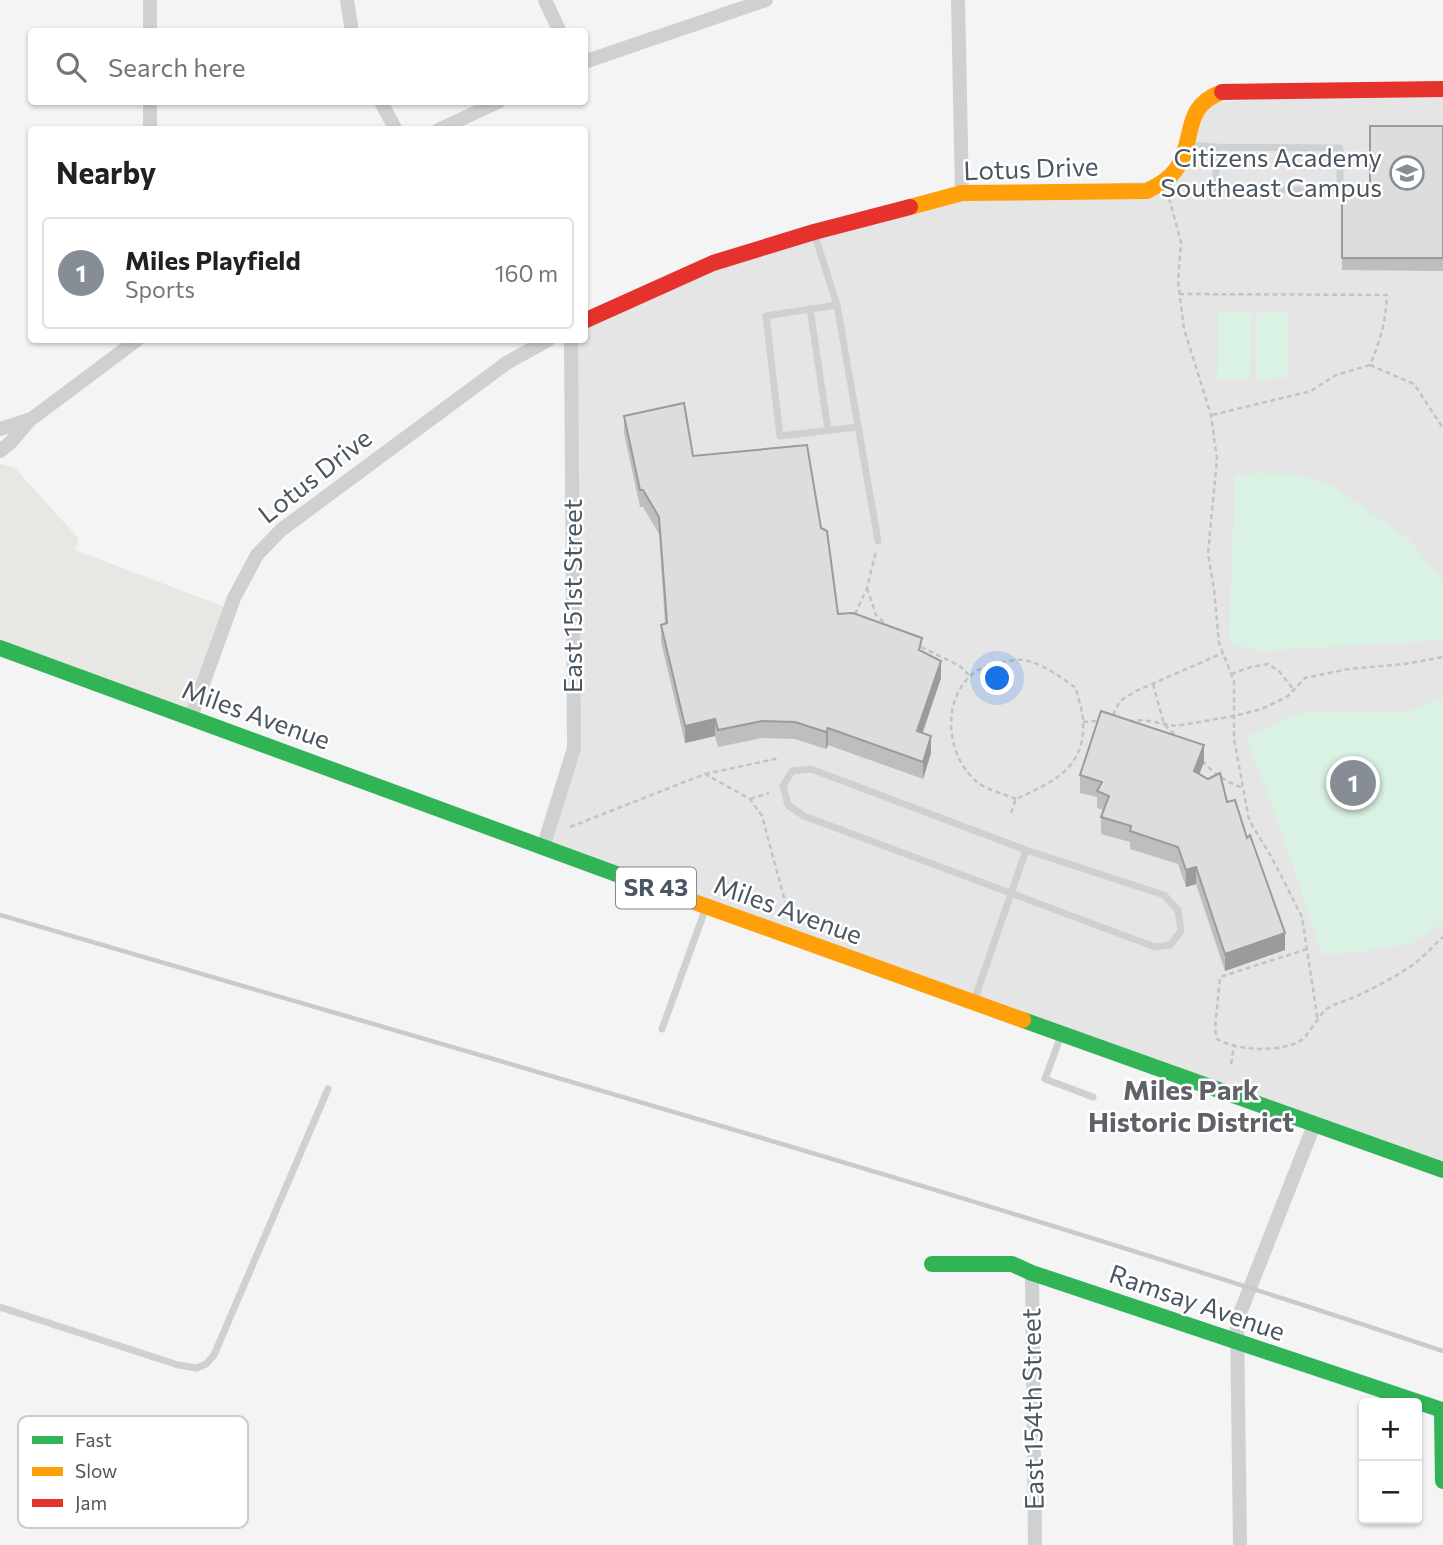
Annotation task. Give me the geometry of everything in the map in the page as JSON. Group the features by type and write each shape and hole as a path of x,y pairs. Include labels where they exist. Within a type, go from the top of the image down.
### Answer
{"street":[{"path":"150,0 150,28"},
{"path":"347,0 351,28"},
{"path":"545,0 558,28"},
{"path":"588,60 735,5 766,0"},
{"path":"958,0 962,193"},
{"name":"Lotus Drive","path":"588,319 713,263 814,232 962,193 1147,191 1168,180 1179,166 1193,115 1213,94 1226,91 1443,89"},
{"path":"150,105 150,126"},
{"path":"383,105 394,126"},
{"path":"447,126 492,105"},
{"path":"0,450 12,441 30,420 133,343"},
{"name":"Lotus Drive","path":"191,717 234,598 257,555 281,530 508,362 543,343"},
{"name":"East 151st Street","path":"543,848 574,748 571,343"},
{"path":"0,429 30,420"},
{"name":"Miles Avenue","path":"0,648 543,848 1443,1170"},
{"path":"1240,1545 1237,1321 1314,1125"},
{"name":"Ramsay Avenue","path":"932,1264 1012,1264 1442,1410"},
{"name":"East 154th Street","path":"1032,1273 1035,1545"},
{"path":"1442,1410 1443,1481"}],"lane":[{"path":"1186,145 1340,148 1340,190 1216,188 1216,147"},
{"path":"814,232 837,305 878,541"},
{"path":"837,305 766,316 780,436 858,427"},
{"path":"810,309 828,430"},
{"path":"811,769 1026,850 1164,895 1178,910 1181,931 1170,945 1155,947 804,816 788,805 783,786 792,771 811,769"},
{"path":"974,1002 1026,850"},
{"path":"662,1029 706,906"},
{"path":"1062,1034 1045,1079 1093,1097"},
{"path":"0,1307 178,1365 197,1368 206,1364 214,1355 239,1300 328,1089"}],"path":[{"path":"1168,198 1181,242 1180,294 1184,330 1211,415 1217,459 1208,553 1219,643 1234,681 1234,739 1249,820 1303,917 1318,1022"},
{"path":"1180,294 1387,295 1381,341 1370,365"},
{"path":"1211,415 1311,391 1336,375 1370,365 1414,384 1443,428"},
{"path":"851,623 867,588 878,541"},
{"path":"867,588 876,615 890,629"},
{"path":"919,646 960,666 970,676"},
{"path":"1111,721 1120,701 1136,691 1223,653"},
{"path":"1121,721 1143,720 1176,726 1234,716 1262,709 1288,696 1305,678 1348,668 1405,664 1443,657"},
{"path":"1011,813 1016,799 1054,782 1078,758 1083,722 1076,688 1049,669 1023,660 989,663 965,679 953,705 951,738 962,765 979,783 1016,799"},
{"path":"1231,674 1269,664 1279,671 1294,690"},
{"path":"1153,684 1164,724 1184,744"},
{"path":"1083,722 1097,722"},
{"path":"1198,756 1214,774 1243,788"},
{"path":"570,827 705,774 780,758"},
{"path":"705,774 750,799 762,816 786,905"},
{"path":"750,799 769,793"},
{"path":"1308,948 1220,977 1215,1029 1217,1038 1234,1046 1267,1049 1297,1043 1318,1022 1325,1009 1358,996 1412,966 1443,937"},
{"path":"1231,1064 1234,1046"}],"shaded area":[{"path":"1443,89 1443,1169 543,848 574,748 571,343 588,343 588,320 713,263 962,193 1168,180 1203,103"},
{"path":"0,464 14,467 79,539 75,550 230,609 191,717 0,649"}],"green space":[{"path":"1218,311 1251,312 1250,379 1217,379"},
{"path":"1287,312 1288,378 1257,379 1256,313"},
{"path":"1295,474 1331,485 1408,539 1443,581 1443,640 1261,651 1229,643 1235,475"},
{"path":"1443,698 1443,922 1410,944 1350,953 1322,954 1281,830 1246,737 1300,713 1408,712"}],"building":[{"name":"Citizens Academy Southeast Campus","path":"1370,126 1443,126 1443,258 1342,258 1342,194 1370,194"},
{"path":"684,403 693,456 807,445 821,528 827,531 838,614 853,613 922,638 919,650 941,661 917,731 931,736 923,762 828,728 826,732 795,722 762,721 718,730 715,719 685,726 661,625 667,623 659,517 643,490 640,490 624,416"},
{"path":"1101,711 1204,745 1194,771 1208,779 1220,773 1227,802 1235,800 1247,838 1250,835 1285,933 1225,954 1196,867 1186,870 1178,847 1130,831 1131,826 1101,817 1109,796 1097,791 1102,782 1080,775"}],"railway":[{"path":"0,915 904,1181 1264,1292 1443,1351"}],"traffic: fast":[{"path":"0,648 630,879"},
{"path":"1023,1020 1443,1170"},
{"path":"932,1264 1012,1264 1442,1410 1443,1481"}],"traffic: slow":[{"path":"910,207 962,193 1147,191 1174,172 1183,157 1191,125 1200,106 1222,92"},
{"path":"630,879 1023,1020"}],"traffic: jam":[{"path":"1222,92 1443,89"},
{"path":"588,319 713,263 814,232 910,207"}],"place":[{"name":"Citizens Academy Southeast Campus","path":"1407,173"},
{"name":"Miles Playfield","path":"1353,783"}],"district":[{"name":"Miles Park Historic District","path":"1191,1106"}]}
